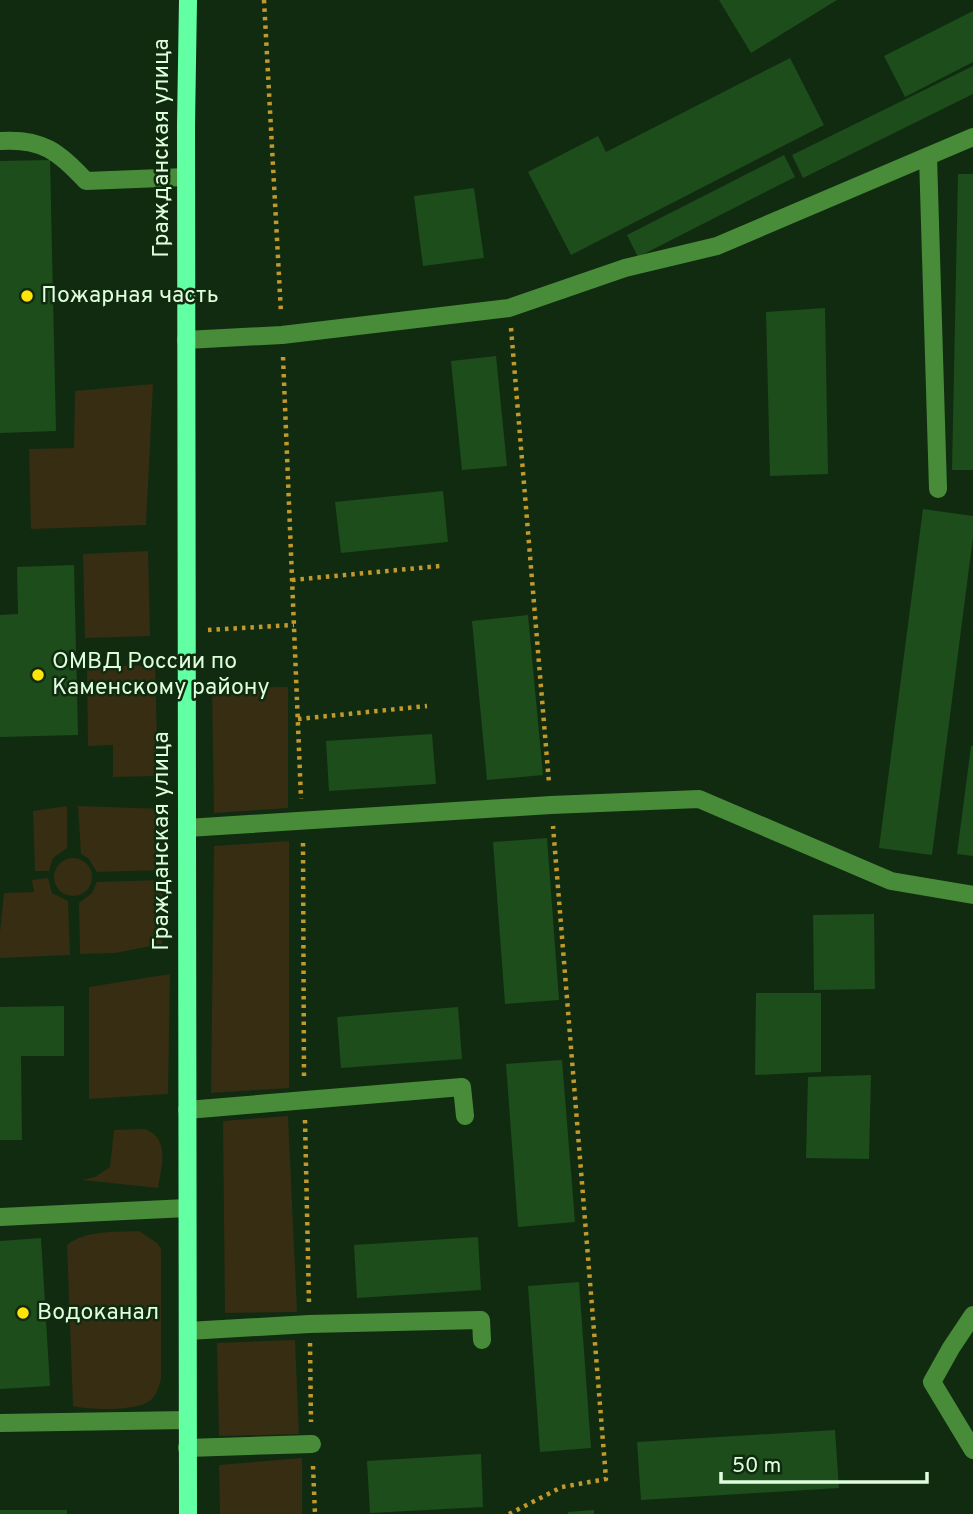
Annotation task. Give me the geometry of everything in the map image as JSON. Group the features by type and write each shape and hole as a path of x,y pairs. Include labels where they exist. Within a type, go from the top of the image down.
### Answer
{"main road":[{"name":"Гражданская улица","path":"188,0 188,1514"}],"street":[{"path":"186,340 282,335 509,308 625,268 717,246 973,136"},
{"path":"0,141 37,143 60,155 86,181 186,177"},
{"path":"928,156 938,489"},
{"path":"187,828 551,805 699,799 891,881 973,895"},
{"path":"187,1110 462,1087 465,1116"},
{"path":"0,1217 187,1208"},
{"path":"973,1315 932,1382 973,1450"},
{"path":"188,1331 309,1324 481,1320 482,1340"},
{"path":"0,1423 187,1420"},
{"path":"187,1448 312,1444"}],"path":[{"path":"264,0 282,335 302,821 309,1324 315,1514"},
{"path":"509,308 606,1479 562,1487 509,1514"},
{"path":"292,580 439,566"},
{"path":"186,632 294,625"},
{"path":"298,719 427,706"}],"shaded area":[{"path":"153,384 146,525 31,529 29,449 74,448 75,391"},
{"path":"148,551 150,636 85,638 83,554"},
{"path":"155,665 158,776 113,777 113,745 88,746 87,667"},
{"path":"288,687 288,808 214,813 212,688"},
{"path":"67,806 67,848 53,858 49,871 35,871 33,811"},
{"path":"78,806 165,809 163,870 97,872 88,858 81,854"},
{"path":"289,841 289,1088 211,1093 214,846"},
{"path":"73,858 86,864 92,877 86,890 73,896 60,890 54,877 60,864"},
{"path":"48,878 52,893 68,901 70,955 0,958 4,893 34,892 32,880"},
{"path":"163,880 162,944 115,953 80,954 79,903 92,893 97,882"},
{"path":"170,974 168,1094 89,1099 89,987"},
{"path":"288,1116 297,1312 225,1313 223,1121"},
{"path":"145,1129 158,1139 161,1147 162,1163 158,1188 82,1180 95,1177 110,1167 114,1130"},
{"path":"139,1231 157,1243 161,1249 161,1379 158,1390 146,1403 126,1408 73,1406 67,1245 92,1234"},
{"path":"295,1340 299,1434 219,1436 217,1343"},
{"path":"302,1458 302,1514 220,1514 219,1465"}],"building":[{"path":"719,0 837,0 751,53"},
{"path":"973,11 973,62 905,97 884,56"},
{"path":"790,58 824,125 571,255 528,172 598,136 606,152"},
{"path":"973,66 973,94 803,178 792,155"},
{"path":"784,155 795,177 638,257 627,235"},
{"name":"Пожарная часть","path":"50,160 56,431 0,433 0,161"},
{"path":"958,174 973,174 973,470 952,470"},
{"path":"474,188 484,258 423,266 414,196"},
{"path":"825,308 828,474 770,476 766,312"},
{"path":"496,356 507,466 462,470 451,361"},
{"path":"443,491 448,542 341,553 335,502"},
{"path":"923,509 973,516 973,537 932,855 879,848"},
{"name":"ОМВД России по Каменскому району","path":"74,565 78,735 0,737 0,615 18,614 17,567"},
{"path":"528,615 543,775 487,780 472,621"},
{"path":"432,734 436,784 329,791 326,741"},
{"path":"973,746 973,856 957,854"},
{"path":"547,838 559,1000 505,1004 493,842"},
{"path":"874,914 875,989 814,990 813,915"},
{"path":"756,993 821,993 821,1072 755,1075"},
{"path":"64,1006 64,1056 21,1056 22,1140 0,1140 0,1007"},
{"path":"458,1007 462,1059 341,1068 337,1017"},
{"path":"562,1060 575,1222 518,1227 506,1064"},
{"path":"871,1075 869,1159 806,1158 808,1077"},
{"path":"478,1237 481,1290 357,1298 354,1245"},
{"name":"Водоканал","path":"41,1238 50,1386 0,1389 0,1241"},
{"path":"579,1282 591,1448 540,1452 528,1286"},
{"path":"835,1430 839,1488 641,1500 637,1442"},
{"path":"481,1454 483,1507 370,1513 367,1461"},
{"path":"0,1510 67,1510 67,1514 0,1514"},
{"path":"594,1510 594,1514 568,1514 568,1512"}],"place":[{"name":"Пожарная часть","path":"27,296"},
{"name":"ОМВД России по Каменскому району","path":"38,675"},
{"name":"Водоканал","path":"23,1313"}]}
